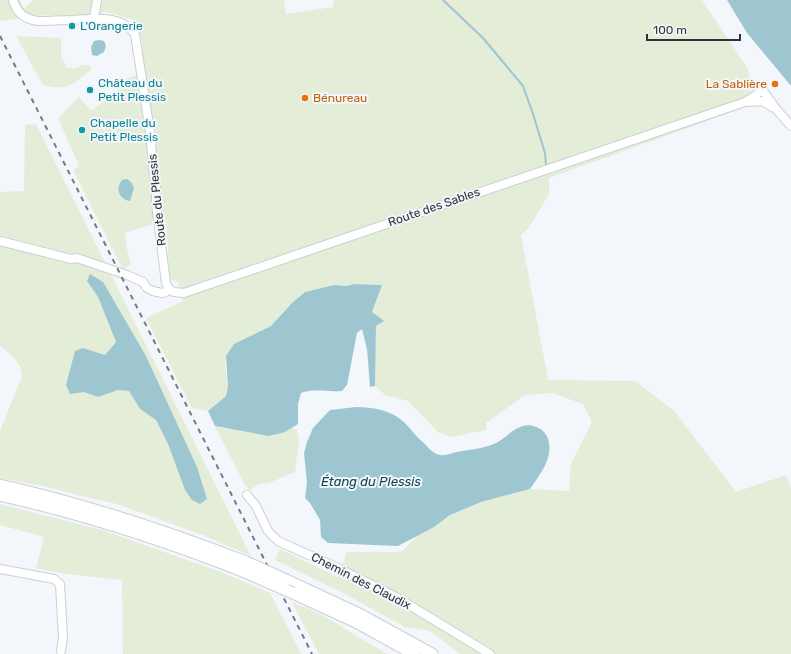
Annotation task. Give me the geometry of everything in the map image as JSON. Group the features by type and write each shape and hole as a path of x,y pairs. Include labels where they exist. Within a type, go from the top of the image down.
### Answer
{"highway":[{"path":"0,485 79,505 197,543 294,593 345,617 414,654"},
{"path":"0,495 75,513 286,580 361,615 432,654"},
{"path":"391,641 391,647 402,654"}],"street":[{"name":"Route du Plessis","path":"13,0 16,9 21,14 32,20 107,18 121,22 131,28 135,34 150,132 156,185 156,204 166,283 169,289"},
{"path":"94,18 97,0"},
{"name":"Route des Sables","path":"0,241 71,259 77,258 127,274 143,282 147,288 162,294 169,289 174,292 184,293 745,102 761,99 777,110 791,126"},
{"name":"Chemin des Claudix","path":"247,496 256,506 268,531 278,541 338,568 396,597 490,654"},
{"path":"0,569 54,579 60,584 63,638 61,651"}],"green space":[{"path":"0,0 20,0 22,6 25,8 33,0 284,0 286,14 333,7 333,0 702,0 748,69 751,92 743,108 549,178 549,194 530,226 521,235 548,380 635,381 674,411 736,492 786,475 791,488 791,654 460,654 430,631 405,627 345,594 275,560 280,549 338,577 347,552 401,552 418,535 434,527 450,515 481,502 530,489 569,491 571,464 592,422 583,404 552,393 525,395 486,423 486,430 451,437 438,432 408,401 385,395 375,386 376,325 372,312 382,285 354,284 347,286 334,285 305,292 292,303 271,326 234,344 225,362 228,387 226,396 208,411 192,408 146,318 183,301 178,282 170,279 166,220 125,233 131,264 123,270 73,170 79,166 58,118 79,97 91,111 120,89 116,83 144,72 142,41 136,25 131,19 106,12 91,17 42,15 0,21"},
{"path":"16,36 61,38 61,55 66,67 74,69 82,65 89,65 92,69 75,82 64,87 51,87 43,85"},
{"path":"36,124 251,556 203,535 117,504 48,487 0,478 0,431 22,376 18,363 0,346 0,192 24,191 25,125","holes":["87,281 146,356 197,467 207,499 185,490 168,444 156,420 140,409 129,391 118,390 98,397 66,385 69,376 92,351 105,355 116,342 98,297"]},
{"path":"215,426 221,428 285,432 291,428 297,430 299,440 295,472 269,483 259,484 250,490 245,485"},
{"path":"0,504 102,530 221,572 270,593 301,654 123,654 122,580 67,574 36,568 44,537 0,525"},
{"path":"292,602 322,615 387,654 319,654"}],"water":[{"path":"727,0 791,0 791,86 747,33"},
{"path":"94,41 104,41 106,46 104,52 97,56 92,55 91,47"},
{"path":"127,179 131,182 134,188 130,201 123,198 119,193 120,183 122,180"},
{"path":"90,274 103,282 146,356 197,467 207,499 200,504 192,500 185,490 168,444 156,420 140,409 129,391 118,390 98,397 84,392 70,394 66,385 75,351 83,348 105,355 116,342 98,297 87,281"},
{"path":"354,284 382,285 372,312 384,321 376,326 375,386 370,387 367,349 362,329 357,333 347,385 342,391 316,390 301,393 298,404 298,424 285,432 269,436 215,426 208,411 226,396 228,387 226,356 234,344 271,326 292,303 305,292 334,285 347,286"},
{"name":"Étang du Plessis","path":"356,407 387,412 399,418 430,449 440,455 482,448 491,445 520,427 530,425 545,433 549,446 548,459 542,472 530,489 481,502 450,515 434,527 398,546 328,543 321,537 320,520 310,503 305,498 307,483 304,453 313,428 330,410"}],"waterway":[{"path":"443,0 483,38 523,86 545,153 546,165"}],"railway":[{"path":"0,36 312,654"}],"place":[{"name":"L'Orangerie","path":"72,26"},
{"name":"La Sablière","path":"775,84"},
{"name":"Château du Petit Plessis","path":"90,90"},
{"name":"Bénureau","path":"305,98"},
{"name":"Chapelle du Petit Plessis","path":"82,130"}]}
